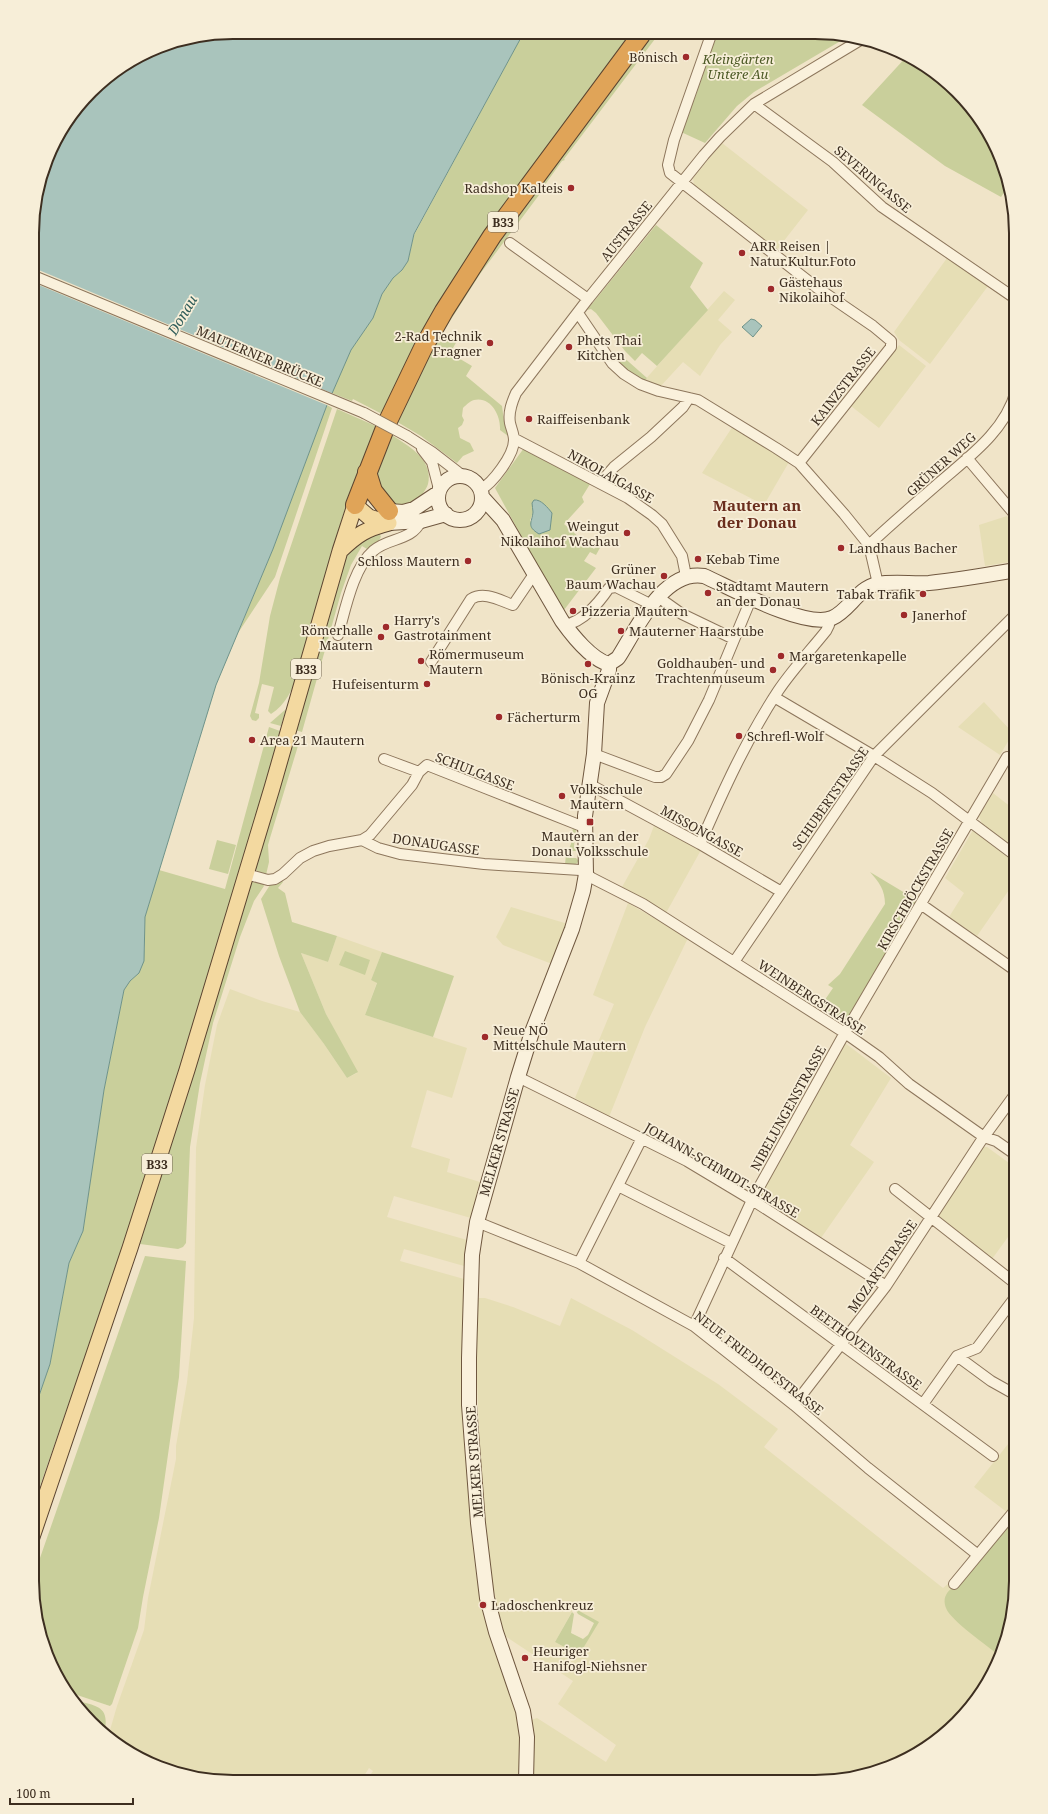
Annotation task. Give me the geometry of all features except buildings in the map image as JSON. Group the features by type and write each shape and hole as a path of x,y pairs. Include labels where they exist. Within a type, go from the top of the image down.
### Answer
{"highway":[{"name":"B33","path":"355,505 367,472 403,386 444,311 492,236 637,39"},
{"path":"367,472 377,498 389,517"}],"main road":[{"path":"355,505 389,517"},
{"name":"B33","path":"39,1516 135,1234 188,1070 340,551 355,505"},
{"path":"340,551 369,528 389,517"}],"street":[{"path":"681,183 670,174 668,165 678,130 710,39"},
{"name":"AUSTRASSE","path":"481,493 511,454 514,439 510,421 510,411 516,393 588,299 681,183 720,137 754,104 855,43"},
{"name":"SEVERINGASSE","path":"754,104 833,162 882,207 1009,293"},
{"name":"KAINZSTRASSE","path":"681,183 816,287 883,333 891,341 891,347 799,463"},
{"path":"510,243 588,299"},
{"name":"MAUTERNER BRÜCKE","path":"39,278 364,413 432,452 463,476"},
{"path":"578,313 612,363 624,374 640,384 659,391 698,400 799,463 869,544 878,584"},
{"path":"600,483 614,467 651,437 683,407 689,398"},
{"name":"GRÜNER WEG","path":"869,544 967,458 994,432 1009,410"},
{"path":"409,438 432,462 438,491 439,506 446,514 456,519 462,519 472,515 478,511 481,504 481,493"},
{"name":"NIKOLAIGASSE","path":"514,439 628,498 652,514 662,524 682,556 686,576"},
{"path":"967,458 1009,508"},
{"path":"389,517 414,509 438,491 449,478 463,476 470,479 503,520 565,625 588,651 605,663 609,664 618,658 655,601 674,583 686,576 704,576 751,599 798,616 828,620 839,614 865,590 878,584 927,583 1009,571"},
{"path":"478,511 490,519 517,546"},
{"path":"389,517 421,521 446,514"},
{"path":"389,517 392,541"},
{"path":"338,635 348,600 362,564 373,550 415,531 421,521"},
{"path":"431,662 471,599 477,595 484,595 513,605 534,574"},
{"path":"565,625 573,623 589,611 610,588 616,587 655,601 734,639"},
{"path":"594,754 655,778 666,774 688,741 702,714 751,599"},
{"path":"700,844 740,757 774,697 826,631 829,625 828,620"},
{"name":"SCHUBERTSTRASSE","path":"734,962 780,891 874,756 1009,621"},
{"name":"MELKER STRASSE","path":"526,1775 527,1738 523,1711 496,1632 487,1598 482,1566 469,1406 472,1255 477,1222 518,1077 535,1025 572,929 582,897 586,874 584,827 594,754 597,703 609,670 609,664"},
{"path":"774,697 874,756 932,793 1009,851"},
{"name":"KIRSCHBÖCKSTRASSE","path":"845,1033 922,905 1007,757 1009,759"},
{"path":"384,759 419,772"},
{"name":"SCHULGASSE","path":"362,840 370,836 412,785 419,772 427,765 535,809 584,827"},
{"name":"MISSONGASSE","path":"589,784 700,844 780,891"},
{"path":"246,874 268,880 276,879 300,858 313,851 329,846 362,840"},
{"name":"DONAUGASSE","path":"362,840 378,848 400,854 484,864 577,870 586,874"},
{"name":"WEINBERGSTRASSE","path":"586,874 643,904 845,1033 879,1057 909,1084 984,1137 996,1141 1009,1150"},
{"path":"922,905 1009,966"},
{"name":"NIBELUNGENSTRASSE","path":"694,1326 752,1200 845,1033"},
{"name":"JOHANN-SCHMIDT-STRASSE","path":"518,1077 687,1161 752,1200 886,1286"},
{"name":"MOZARTSTRASSE","path":"794,1405 886,1286 984,1137 1009,1103"},
{"path":"579,1263 642,1138"},
{"path":"618,1186 731,1243"},
{"path":"895,1189 1009,1279"},
{"name":"NEUE FRIEDHOFSTRASSE","path":"477,1222 579,1263 694,1326 794,1405 868,1468 978,1555"},
{"name":"BEETHOVENSTRASSE","path":"724,1258 993,1456"},
{"path":"923,1404 957,1356 977,1348 1009,1305"},
{"path":"957,1356 991,1382 1009,1391"},
{"path":"954,1584 1009,1517"}],"shaded area":[{"path":"722,143 808,210 776,251 694,186 693,178"},
{"path":"947,258 988,286 930,364 899,340 894,332"},
{"path":"724,291 735,300 718,320 732,332 720,345 700,376 683,362 659,388 643,382"},
{"path":"899,345 926,366 879,428 851,406"},
{"path":"733,426 789,462 764,505 702,473"},
{"path":"1007,516 1009,519 1009,562 985,566 979,525"},
{"path":"984,702 1009,729 1009,740 1000,755 958,727"},
{"path":"993,793 1009,806 1009,846 983,827 979,816"},
{"path":"655,823 701,850 666,913 622,887 649,839"},
{"path":"973,830 1009,856 1009,890 977,936 949,917 964,893 945,878"},
{"path":"628,903 688,938 645,1027 609,1117 575,1098 614,1004 593,995"},
{"path":"511,907 568,924 552,964 503,945 496,937"},
{"path":"337,936 382,952 371,980 377,982 365,1015 467,1048 452,1098 427,1090 411,1147 450,1159 447,1172 480,1182 471,1218 394,1196 387,1217 467,1240 464,1266 404,1249 400,1261 464,1279 463,1405 475,1567 481,1601 518,1715 522,1738 521,1775 370,1775 373,1771 369,1768 365,1775 220,1775 171,1765 136,1749 110,1731 144,1630 148,1598 176,1459 176,1446 187,1382 194,1318 196,1148 205,1085 217,1025 230,989 262,1001 300,1012 347,1078 357,1073 326,1014 301,953 328,962"},
{"path":"845,1043 891,1078 850,1145 874,1162 821,1238 758,1198"},
{"path":"981,1147 987,1147 1009,1163 1009,1236 992,1259 939,1218 938,1214"},
{"path":"478,1298 485,1298 513,1307 560,1326 571,1298 632,1330 718,1384 778,1429 764,1447 943,1588 955,1578 1008,1513 974,1487 1009,1443 1009,1594 999,1643 989,1667 976,1689 961,1709 943,1727 912,1749 877,1765 828,1775 533,1775 534,1737 531,1720 537,1718 606,1762 616,1745 558,1704 573,1681 505,1636 502,1629 489,1567 480,1449 476,1359","holes":["574,1608 598,1622 579,1655 555,1642"]}],"green space":[{"path":"520,39 631,39 384,415 353,399 352,401 332,393 351,350 373,318 382,294 393,278 402,270 408,261 414,235"},
{"path":"644,39 655,39 564,159 565,160 562,161 544,186 545,187 480,274 443,332 457,341 450,353 472,366 466,376 502,406 508,436 500,430 497,413 490,404 480,400 471,401 463,408 462,416 464,420 462,425 458,428 460,438 470,443 474,451 463,456 457,463 421,436 394,420 407,390 474,274"},
{"name":"Kleingärten Untere Au","path":"715,39 828,39 840,41 754,92 737,106 705,143 681,132 696,95"},
{"path":"903,60 912,65 943,87 969,115 989,147 999,171 1004,192 1001,197 945,166 862,105"},
{"path":"656,225 703,263 690,287 708,310 657,366 642,353 635,361 625,351 596,313 591,309 587,310"},
{"path":"621,355 647,378 643,382 629,373 616,361"},
{"path":"327,405 332,408 275,577 238,633 273,549"},
{"path":"337,409 378,427 347,503 332,550 299,673 285,701 271,714 268,711 274,687 262,684 255,713 259,714 259,718 256,721 252,720 250,716 259,683 270,616 280,578"},
{"path":"389,433 417,453 427,467 429,475 428,484 419,503 391,507 374,474"},
{"path":"524,448 590,484 582,497 584,502 564,524 594,549 598,544 601,546 596,555 590,552 584,561 596,568 564,610 560,607 495,488","holes":["534,500 544,504 552,513 550,530 530,521 533,512"]},
{"path":"379,532 381,537 377,543 367,549 362,546 351,565 341,593 302,732 295,730 345,558 356,541"},
{"path":"286,709 281,726 270,723"},
{"path":"269,727 280,731 277,739 277,749 235,893 124,1245 39,1489 39,1396 50,1364 69,1263 83,1231 104,1090 124,990 130,981 139,973 145,947 145,917 159,870 225,889"},
{"path":"294,734 301,736 268,845 269,862 266,875 257,872 257,856"},
{"path":"573,827 576,829 574,846 578,846 579,848 576,851 569,851 569,858 576,858 579,861 576,864 565,864 566,855 571,844"},
{"path":"217,840 236,845 228,874 209,869"},
{"path":"870,872 920,902 847,1025 820,1007 833,988 828,985 840,974 885,904 881,886"},
{"path":"253,880 263,883 264,886 254,901 240,937 213,1023 200,1083 190,1147 186,1243 183,1247 178,1249 140,1244 250,882"},
{"path":"282,880 283,882 278,888 285,893 292,922 337,936 328,962 301,953 326,1014 358,1072 347,1078 300,1012 279,956 261,899 270,885"},
{"path":"345,951 370,960 365,975 339,965"},
{"path":"382,952 454,976 433,1037 365,1015 377,983 371,980"},
{"path":"145,1256 186,1261 179,1377 159,1518 138,1628 112,1704 110,1706 76,1695 59,1667 49,1643 43,1619 39,1594 39,1561"},
{"path":"1009,1521 1009,1594 1005,1619 995,1652 970,1633 949,1613 946,1608 945,1598 947,1593 954,1587"},
{"path":"574,1608 599,1622 579,1655 555,1642 572,1612 574,1614 571,1633 583,1639 588,1635 594,1623 578,1614"},
{"path":"81,1702 100,1708 105,1717 105,1727"}],"water":[{"name":"Donau","path":"220,39 520,39 414,234 408,261 402,270 393,278 382,294 373,318 351,350 327,405 273,549 216,685 145,917 144,961 139,973 130,981 124,990 104,1090 83,1231 69,1263 50,1364 39,1396 39,220 49,171 59,147 72,125 87,105 105,87 136,65 171,49"},
{"path":"751,319 755,320 762,326 753,337 742,327"},
{"path":"534,500 542,502 552,513 550,530 539,534 532,529 531,526 533,512 532,503"}],"pier":[{"path":"39,270 334,394 329,406 39,285"}],"place":[{"name":"Bönisch","path":"686,57"},
{"name":"Radshop Kalteis","path":"571,188"},
{"name":"ARR Reisen | Natur.Kultur.Foto","path":"742,253"},
{"name":"Gästehaus Nikolaihof","path":"771,289"},
{"name":"2-Rad Technik Fragner","path":"490,343"},
{"name":"Phets Thai Kitchen","path":"569,347"},
{"name":"Raiffeisenbank","path":"529,419"},
{"name":"Weingut Nikolaihof Wachau","path":"627,533"},
{"name":"Landhaus Bacher","path":"841,548"},
{"name":"Kebab Time","path":"698,559"},
{"name":"Schloss Mautern","path":"468,561"},
{"name":"Grüner Baum Wachau","path":"664,576"},
{"name":"Stadtamt Mautern an der Donau","path":"708,593"},
{"name":"Tabak Trafik","path":"923,594"},
{"name":"Pizzeria Mautern","path":"573,611"},
{"name":"Janerhof","path":"904,615"},
{"name":"Harry's Gastrotainment","path":"386,627"},
{"name":"Mauterner Haarstube","path":"621,631"},
{"name":"Römerhalle Mautern","path":"381,637"},
{"name":"Margaretenkapelle","path":"781,656"},
{"name":"Römermuseum Mautern","path":"421,661"},
{"name":"Bönisch-Krainz OG","path":"588,664"},
{"name":"Goldhauben- und Trachtenmuseum","path":"773,670"},
{"name":"Hufeisenturm","path":"427,684"},
{"name":"Fächerturm","path":"499,717"},
{"name":"Schrefl-Wolf","path":"739,736"},
{"name":"Area 21 Mautern","path":"252,740"},
{"name":"Volksschule Mautern","path":"562,796"},
{"name":"Mautern an der Donau Volksschule","path":"590,822"},
{"name":"Neue NÖ Mittelschule Mautern","path":"485,1037"},
{"name":"Ladoschenkreuz","path":"483,1605"},
{"name":"Heuriger Hanifogl-Niehsner","path":"525,1658"}],"district":[{"name":"Mautern an der Donau","path":"757,514"}]}
